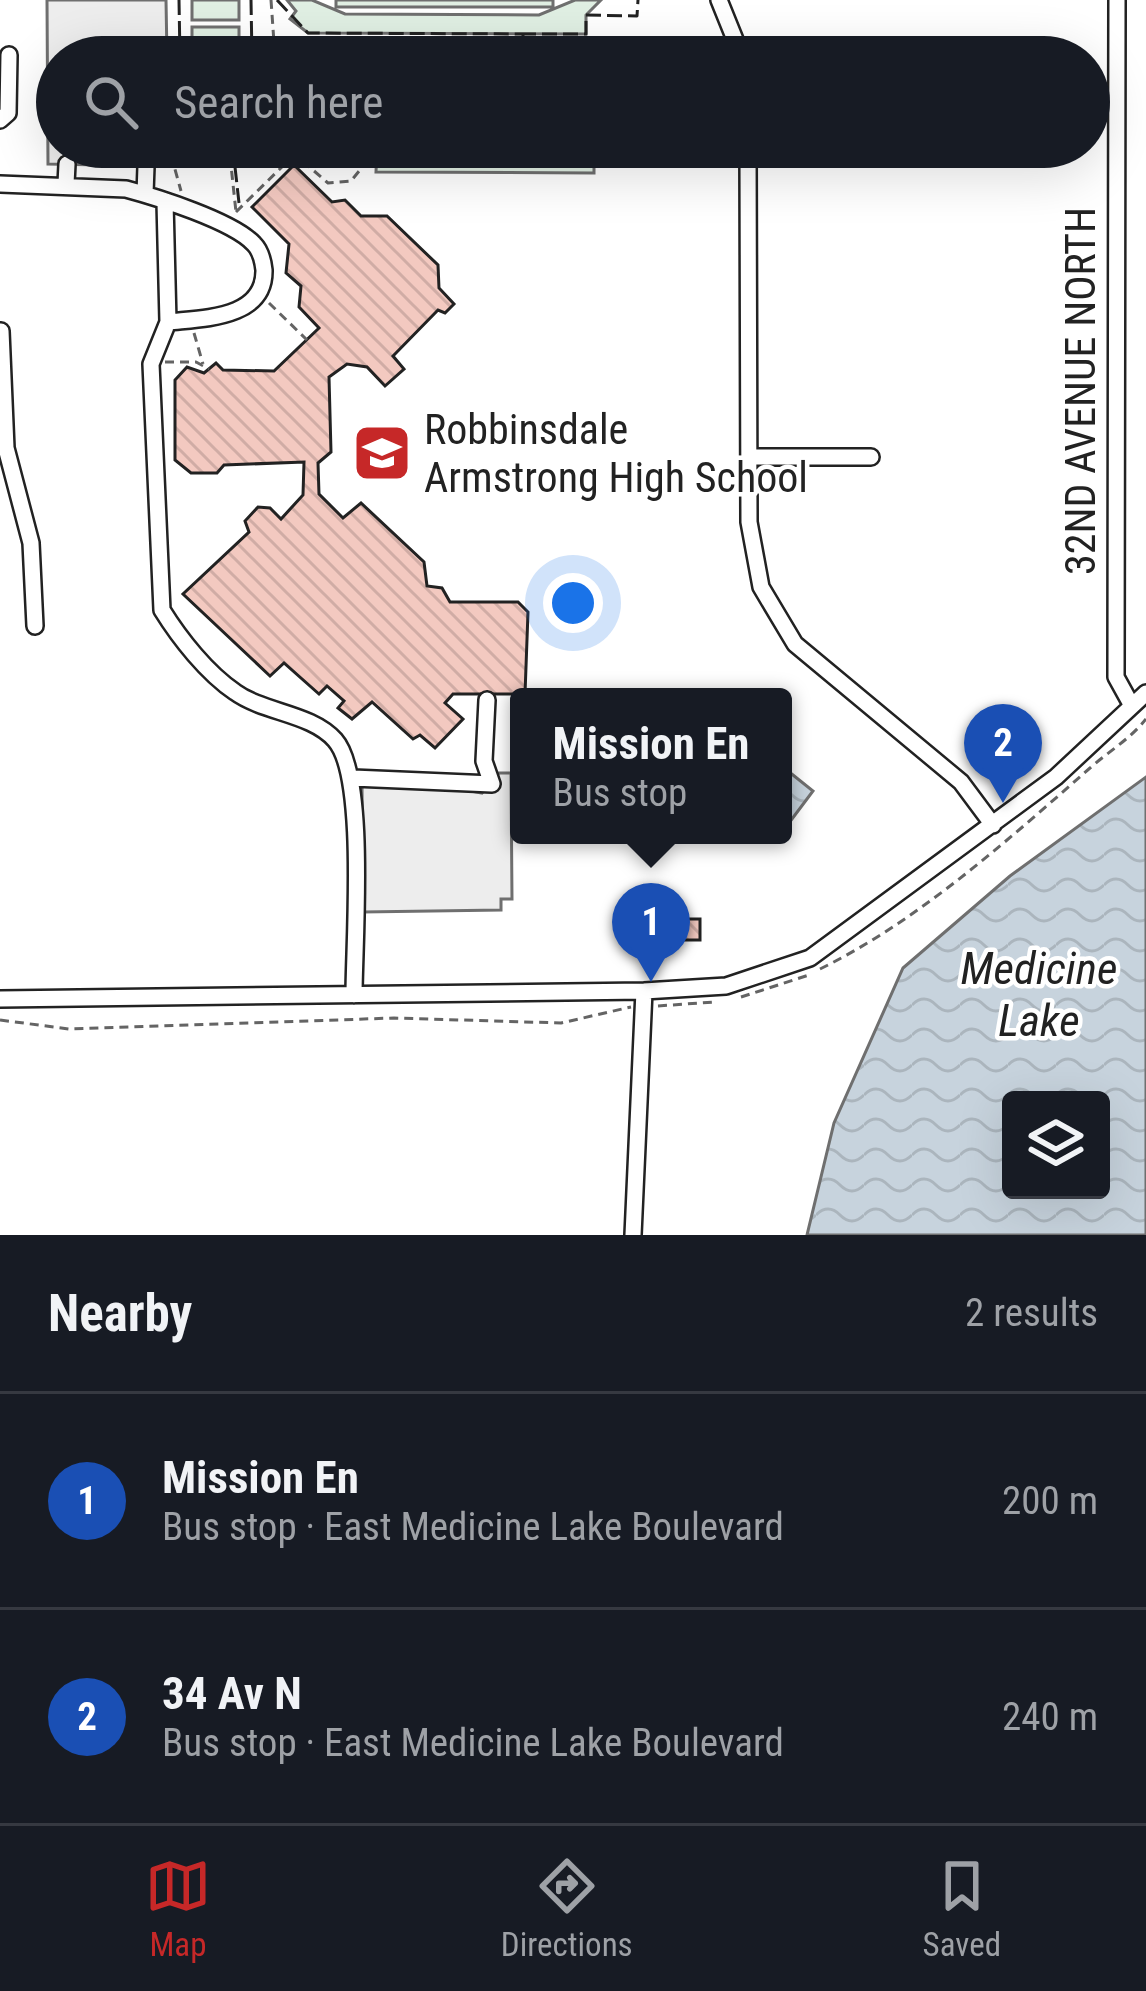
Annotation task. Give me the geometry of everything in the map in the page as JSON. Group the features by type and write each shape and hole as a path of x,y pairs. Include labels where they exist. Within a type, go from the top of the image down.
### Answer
{"street":[{"path":"718,0 733,36"},
{"name":"32ND AVENUE NORTH","path":"1117,0 1116,677 1132,706"},
{"path":"0,120 8,113 8,55"},
{"path":"66,184 67,168"},
{"path":"145,194 146,168"},
{"path":"748,168 753,556 776,617 821,668 961,782 994,825"},
{"path":"0,184 105,179 254,243 263,260 264,278 255,298 236,312 168,322"},
{"path":"165,202 168,322 152,364 162,610 178,637 236,693 320,728 337,742 353,778 354,995"},
{"path":"1,331 6,448 35,571 35,626"},
{"path":"749,457 872,457"},
{"path":"0,508 20,501"},
{"path":"0,999 726,986 810,958 994,825 1093,746 1146,693"},
{"path":"353,778 492,784 484,761 487,700"},
{"path":"633,1235 644,991"}],"path":[{"path":"271,0 275,36"},
{"path":"171,168 185,197"},
{"path":"231,168 237,220"},
{"path":"236,212 281,168"},
{"path":"314,168 339,185 351,182 362,168"},
{"path":"268,302 307,340"},
{"path":"152,364 206,367 192,319"},
{"path":"0,1020 36,1020 69,1029 394,1018 562,1023 630,1007"}],"green space":[{"path":"192,0 239,0 239,20 192,20"},
{"path":"287,0 312,0 345,14 539,15 575,0 601,0 586,15 586,34 308,33 290,19 296,11"},
{"path":"336,0 553,0 553,7 336,7"},
{"path":"192,27 239,27 239,36 192,36"},
{"path":"376,168 594,168 594,173 376,172"}],"shaded area":[{"path":"47,0 166,0 167,36 47,36"},
{"path":"499,773 510,773 512,899 501,899 501,910 363,912 362,786 439,785 482,793"}],"water":[{"path":"792,774 813,791 792,819"},
{"name":"Medicine Lake","path":"1146,777 1146,1235 807,1235 834,1123 903,968 1010,876"}],"building":[{"path":"291,168 297,168 332,202 345,200 361,216 387,216 438,265 439,288 454,304 445,313 438,310 393,356 404,369 385,386 367,367 347,364 329,377 331,452 318,463 319,494 343,518 361,503 424,562 427,586 442,588 450,602 518,602 528,612 525,688 510,688 510,694 453,694 445,703 463,719 435,748 420,735 413,739 372,702 352,719 338,708 344,701 327,686 319,694 284,663 270,676 183,594 249,532 245,521 258,507 270,508 281,519 303,495 304,462 224,465 217,473 191,473 175,460 175,380 187,367 204,373 216,363 223,370 274,371 319,328 299,307 301,286 286,273 289,244 252,207"},
{"path":"679,919 700,919 700,940 679,940"}],"fence":[{"path":"179,0 180,36"},
{"path":"251,0 252,36"},
{"path":"277,0 308,33 523,34"},
{"path":"523,36 586,34 586,15 637,16 638,0"},
{"path":"235,168 239,203"}],"place":[{"name":"Robbinsdale Armstrong High School","path":"382,453"},
{"name":"34 Av N","path":"1003,803"},
{"name":"Mission En","path":"651,982"}]}
